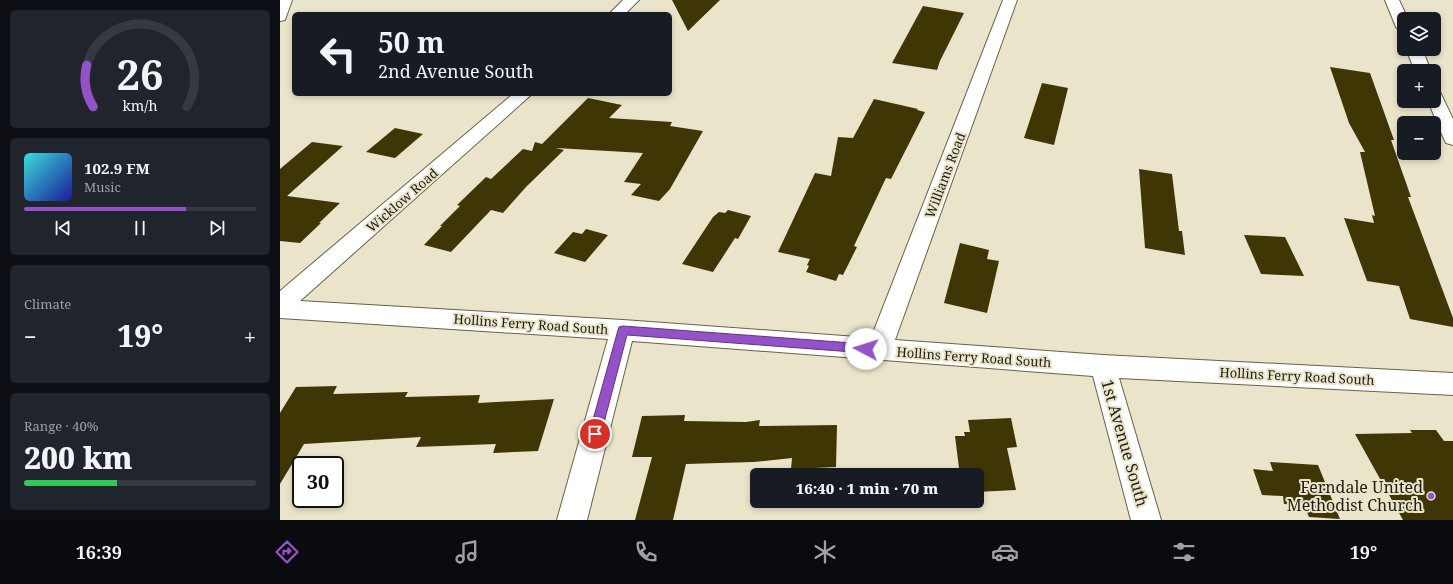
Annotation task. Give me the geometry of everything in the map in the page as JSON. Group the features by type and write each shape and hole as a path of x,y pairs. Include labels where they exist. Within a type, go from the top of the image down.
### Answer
{"street":[{"path":"280,17 285,0"},
{"path":"618,12 632,0"},
{"name":"Williams Road","path":"879,350 1010,0"},
{"path":"1392,0 1397,12"},
{"name":"Wicklow Road","path":"280,305 521,96"},
{"path":"1439,108 1453,139"},
{"name":"Hollins Ferry Road South","path":"280,309 623,330 1103,366 1453,384"},
{"path":"572,520 623,330"},
{"name":"1st Avenue South","path":"1103,366 1146,520"}],"building":[{"path":"672,0 720,0 688,31"},
{"path":"923,6 964,13 937,70 892,63"},
{"path":"1330,67 1370,73 1394,140 1391,140 1411,197 1408,197 1453,318 1453,327 1410,319 1399,286 1367,281 1344,218 1374,223 1372,215 1375,216 1360,152 1365,152 1349,123"},
{"path":"1042,83 1068,88 1054,145 1024,138"},
{"path":"588,98 622,105 609,118 672,122 670,126 703,131 670,189 659,201 631,195 641,184 624,182 643,153 556,148 564,150 526,187 503,213 491,210 451,252 424,245 460,206 457,205 486,177 491,179 523,149 532,151 535,142 542,144"},
{"path":"874,99 925,112 891,179 886,178 854,246 857,247 843,275 839,274 836,281 806,272 810,259 778,252 815,173 831,176 838,137 853,138"},
{"path":"395,128 423,134 395,158 366,152"},
{"path":"312,142 343,146 287,196 340,203 300,243 280,241 280,169"},
{"path":"1139,169 1172,174 1179,231 1182,231 1185,255 1145,248"},
{"path":"728,210 751,216 738,239 735,238 713,272 682,264 713,217 719,212 725,213"},
{"path":"586,229 608,235 585,262 554,253 573,232 582,234"},
{"path":"1244,235 1285,237 1304,276 1261,274"},
{"path":"960,243 989,250 987,259 999,261 987,313 944,303"},
{"path":"337,386 333,394 408,392 405,397 480,395 478,403 554,399 538,451 493,453 496,444 416,447 421,437 304,444 297,456 292,456 292,464 280,484 280,413 296,387"},
{"path":"685,415 684,421 746,422 760,420 759,426 837,425 836,467 791,468 792,458 754,462 686,464 673,520 635,520 652,457 632,457 642,416"},
{"path":"1011,418 1017,447 1007,448 1016,490 984,492 984,468 959,468 955,436 965,436 964,432 970,432 968,420"},
{"path":"1410,430 1436,430 1444,441 1453,441 1453,520 1403,520 1355,434 1412,433"},
{"path":"1270,462 1318,465 1340,519 1309,517 1304,505 1284,504 1283,496 1262,495 1253,469 1273,471"}],"place":[{"name":"Ferndale United Methodist Church","path":"1431,496"}],"route":[{"path":"595,434 623,330 866,349"}]}
